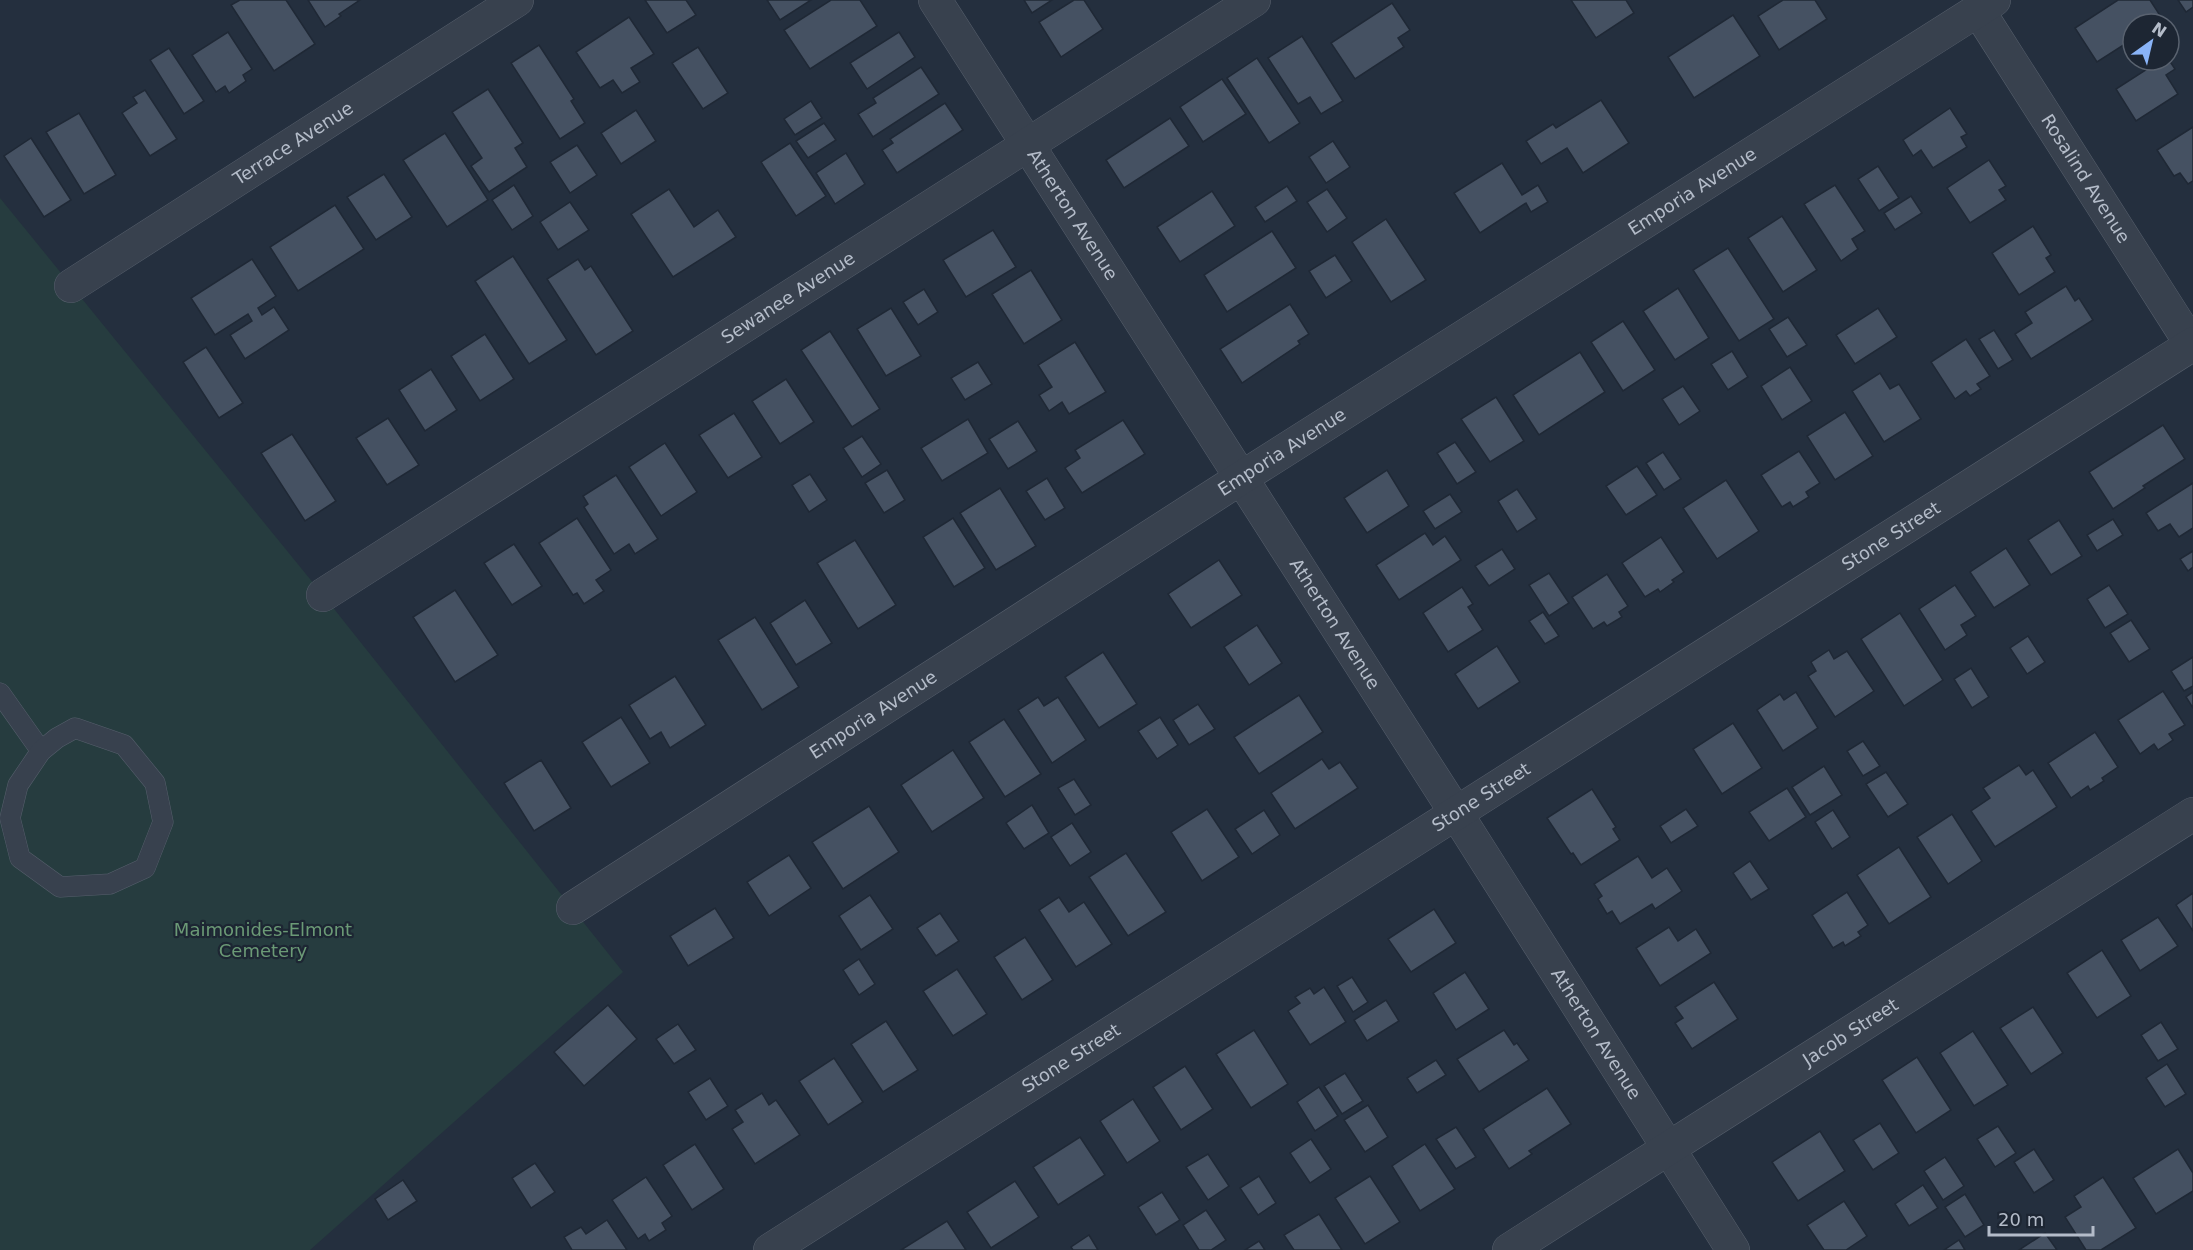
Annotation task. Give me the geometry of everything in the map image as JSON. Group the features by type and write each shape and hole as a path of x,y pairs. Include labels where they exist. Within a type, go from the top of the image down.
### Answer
{"street":[{"name":"Terrace Avenue","path":"71,286 517,0"},
{"name":"Atherton Avenue","path":"935,0 1733,1250"},
{"name":"Sewanee Avenue","path":"323,595 1254,0"},
{"name":"Rosalind Avenue","path":"1986,5 2192,345"},
{"name":"Emporia Avenue","path":"573,908 1241,478 1986,5"},
{"name":"Stone Street","path":"770,1250 2192,345"},
{"name":"Jacob Street","path":"1509,1250 2193,814"}],"lane":[{"path":"0,693 41,751"},
{"path":"75,728 124,745 155,783 163,822 145,868 110,884 60,887 20,858 10,818 18,785 41,751 57,738 75,728"}],"green space":[{"name":"Maimonides-Elmont Cemetery","path":"0,198 323,595 623,972 310,1250 0,1250"}],"building":[{"path":"240,0 286,0 315,44 274,71 231,5"},
{"path":"308,0 360,0 325,27"},
{"path":"645,0 686,0 696,15 667,33"},
{"path":"767,0 811,0 780,20"},
{"path":"831,0 860,0 877,26 810,69 784,30"},
{"path":"1024,0 1052,0 1032,13"},
{"path":"1074,0 1084,0 1103,29 1061,57 1039,22"},
{"path":"1571,0 1626,0 1634,13 1596,38"},
{"path":"1783,0 1815,0 1827,19 1779,50 1758,16"},
{"path":"2118,0 2150,0 2158,12 2121,12 2121,47 2097,62 2075,28"},
{"path":"2178,0 2193,0 2193,7 2186,12"},
{"path":"1392,3 1410,30 1398,38 1404,47 1355,79 1331,43"},
{"path":"1733,15 1760,56 1694,98 1668,57"},
{"path":"629,17 654,54 631,68 640,82 622,93 613,80 600,88 576,52"},
{"path":"228,32 252,69 243,75 246,81 229,93 225,86 216,92 192,55"},
{"path":"899,32 915,57 867,89 850,63"},
{"path":"1302,36 1343,101 1321,114 1310,97 1298,104 1268,58"},
{"path":"539,45 574,99 571,101 585,123 560,139 511,63"},
{"path":"698,47 728,93 703,109 672,63"},
{"path":"169,48 204,101 184,114 150,60"},
{"path":"1257,58 1300,123 1269,143 1227,78"},
{"path":"921,67 939,94 873,137 858,114 876,103 873,98"},
{"path":"2142,72 2170,72 2166,75 2178,94 2136,121 2116,89"},
{"path":"1222,79 1246,114 1203,142 1180,107"},
{"path":"488,89 523,143 515,148 527,167 489,192 471,166 482,158 452,112"},
{"path":"145,90 177,139 150,156 122,113 137,103 133,97"},
{"path":"1601,100 1629,143 1583,173 1567,148 1541,164 1526,141 1553,124 1556,128"},
{"path":"811,101 822,118 795,135 784,119"},
{"path":"945,103 963,130 897,173 882,150 893,143 890,139"},
{"path":"1950,108 1967,134 1961,137 1967,147 1933,168 1921,150 1913,156 1903,140"},
{"path":"636,110 656,141 621,164 601,133"},
{"path":"79,113 116,175 84,194 46,132"},
{"path":"1170,118 1189,146 1124,188 1106,160"},
{"path":"824,123 836,140 808,158 796,141"},
{"path":"2193,127 2193,181 2188,184 2180,173 2174,176 2157,150"},
{"path":"445,133 488,200 447,227 403,160"},
{"path":"31,138 71,200 44,217 4,156"},
{"path":"1333,141 1350,167 1326,183 1309,157"},
{"path":"790,143 826,196 796,216 761,162"},
{"path":"577,145 597,175 570,193 550,162"},
{"path":"846,153 865,184 835,204 816,173"},
{"path":"1989,160 2006,186 1999,190 2006,200 1970,223 1947,188"},
{"path":"1502,163 1522,195 1538,185 1548,202 1531,212 1526,203 1480,233 1454,193"},
{"path":"1878,166 1899,198 1879,211 1858,179"},
{"path":"384,174 412,217 376,240 347,197"},
{"path":"514,185 533,216 512,230 492,200"},
{"path":"1835,185 1865,231 1852,239 1858,249 1841,261 1804,204"},
{"path":"1287,186 1297,201 1265,222 1255,207"},
{"path":"669,189 694,227 718,210 736,237 673,277 631,214"},
{"path":"1327,189 1347,218 1327,232 1307,202"},
{"path":"1212,191 1235,226 1180,262 1157,227"},
{"path":"1911,196 1922,213 1895,230 1884,213"},
{"path":"570,202 589,230 558,250 540,222"},
{"path":"335,205 364,249 298,291 270,247"},
{"path":"1782,216 1817,270 1783,292 1748,238"},
{"path":"1386,219 1426,280 1391,302 1352,242"},
{"path":"2033,226 2051,255 2046,258 2055,272 2019,295 1992,253"},
{"path":"993,230 1016,267 966,297 943,260"},
{"path":"1272,231 1296,268 1227,312 1204,275"},
{"path":"1728,248 1774,319 1739,341 1693,270"},
{"path":"1335,255 1352,281 1326,298 1309,271"},
{"path":"513,256 567,340 529,364 475,281"},
{"path":"252,259 276,296 258,308 262,315 274,307 289,330 245,359 230,335 252,321 248,314 215,335 191,298"},
{"path":"578,259 585,270 591,266 633,331 596,355 547,279"},
{"path":"1031,270 1062,320 1024,344 992,294"},
{"path":"2066,286 2075,301 2079,298 2093,320 2031,359 2015,334 2032,323 2025,312"},
{"path":"1678,288 1709,338 1675,360 1643,311"},
{"path":"924,289 938,312 918,325 903,302"},
{"path":"1290,304 1309,334 1298,341 1300,344 1242,383 1220,349"},
{"path":"891,308 921,356 886,376 857,329"},
{"path":"1878,308 1897,337 1855,364 1836,335"},
{"path":"1788,317 1807,345 1787,357 1769,329"},
{"path":"1623,321 1655,370 1623,391 1591,342"},
{"path":"1994,330 2013,360 1998,369 1979,339"},
{"path":"830,331 880,409 852,427 801,350"},
{"path":"485,334 514,379 480,401 451,356"},
{"path":"1966,339 1990,376 1977,384 1981,389 1970,396 1966,391 1955,399 1931,362"},
{"path":"1075,342 1106,392 1069,414 1062,402 1049,411 1039,395 1052,387 1038,365"},
{"path":"206,347 243,403 219,418 183,362"},
{"path":"1732,351 1748,377 1728,390 1711,364"},
{"path":"1580,352 1605,392 1539,435 1513,395"},
{"path":"978,362 992,384 965,400 951,378"},
{"path":"1790,367 1812,401 1782,420 1761,386"},
{"path":"431,369 457,410 425,431 399,390"},
{"path":"1880,373 1890,389 1899,384 1921,419 1884,442 1852,391"},
{"path":"786,379 814,422 780,444 752,401"},
{"path":"1683,386 1700,411 1679,425 1662,399"},
{"path":"1496,397 1524,441 1490,462 1461,419"},
{"path":"1845,412 1873,456 1835,480 1807,436"},
{"path":"734,413 762,457 728,478 699,435"},
{"path":"388,418 419,465 387,485 356,438"},
{"path":"968,419 988,453 942,481 921,448"},
{"path":"1123,420 1145,454 1082,493 1065,468 1080,458 1075,450"},
{"path":"1018,421 1037,451 1008,469 989,439"},
{"path":"2163,425 2185,459 2113,509 2089,472"},
{"path":"292,434 336,501 305,521 261,453"},
{"path":"862,436 881,464 862,477 843,448"},
{"path":"1455,442 1476,472 1457,484 1437,453"},
{"path":"665,443 697,492 661,516 629,467"},
{"path":"1799,451 1820,483 1806,492 1809,497 1793,507 1790,502 1782,507 1761,475"},
{"path":"1663,452 1681,479 1664,490 1646,463"},
{"path":"1637,466 1657,495 1626,515 1606,486"},
{"path":"887,470 905,500 884,513 865,483"},
{"path":"1387,470 1409,506 1367,533 1344,498"},
{"path":"810,474 827,500 809,512 792,485"},
{"path":"616,475 658,539 635,554 629,544 614,554 584,507 588,504 583,496"},
{"path":"1047,478 1065,508 1045,520 1026,491"},
{"path":"1726,480 1759,531 1717,559 1683,508"},
{"path":"2193,483 2193,528 2179,537 2170,524 2158,531 2146,513"},
{"path":"1000,488 1036,546 996,570 960,513"},
{"path":"1517,489 1537,519 1517,532 1498,501"},
{"path":"1450,494 1462,512 1435,529 1423,511"},
{"path":"577,518 611,570 596,580 604,591 584,604 577,593 573,595 539,543"},
{"path":"953,518 985,568 954,587 923,537"},
{"path":"2113,519 2123,535 2097,551 2087,535"},
{"path":"2059,520 2082,556 2051,575 2028,540"},
{"path":"1425,533 1433,545 1445,536 1461,560 1399,600 1376,565"},
{"path":"1661,537 1684,572 1660,592 1658,589 1645,597 1622,563"},
{"path":"855,540 896,605 858,629 817,563"},
{"path":"514,544 542,586 512,605 484,563"},
{"path":"2006,548 2030,585 1994,608 1970,572"},
{"path":"1502,549 1515,569 1489,586 1475,566"},
{"path":"2193,551 2193,567 2188,571 2180,559"},
{"path":"1219,560 1242,595 1191,628 1168,594"},
{"path":"1549,573 1569,603 1549,616 1529,585"},
{"path":"1607,574 1628,606 1619,612 1622,617 1607,626 1604,622 1593,629 1572,597"},
{"path":"1955,585 1976,616 1961,625 1967,635 1945,650 1919,609"},
{"path":"2109,585 2128,614 2105,628 2087,599"},
{"path":"1462,587 1473,604 1468,607 1483,630 1448,652 1423,613"},
{"path":"455,590 498,655 455,682 413,617"},
{"path":"805,600 832,643 796,665 770,623"},
{"path":"1543,612 1559,636 1545,644 1529,621"},
{"path":"1900,613 1943,680 1904,706 1861,639"},
{"path":"755,617 799,687 762,710 718,640"},
{"path":"2131,620 2150,649 2129,662 2110,633"},
{"path":"1257,625 1282,663 1249,685 1224,647"},
{"path":"2028,636 2045,662 2027,674 2010,648"},
{"path":"1497,646 1520,682 1478,709 1455,674"},
{"path":"1829,650 1834,659 1847,651 1874,691 1835,717 1808,676 1816,671 1811,662"},
{"path":"1103,652 1137,704 1099,728 1065,677"},
{"path":"2193,657 2193,686 2184,691 2171,671"},
{"path":"1971,668 1989,697 1972,708 1954,679"},
{"path":"675,676 706,725 670,748 661,732 650,739 629,705"},
{"path":"2163,691 2185,725 2169,734 2173,740 2158,750 2154,744 2140,754 2118,720"},
{"path":"1796,692 1818,728 1783,751 1757,710 1780,694 1784,700"},
{"path":"2193,692 2193,708 2186,697"},
{"path":"1299,695 1323,732 1259,774 1234,737"},
{"path":"1038,697 1044,706 1058,697 1086,740 1052,763 1018,710"},
{"path":"1198,704 1215,729 1189,745 1173,720"},
{"path":"621,717 650,763 611,787 582,742"},
{"path":"1160,717 1178,745 1157,759 1138,731"},
{"path":"1004,719 1041,774 1005,797 969,742"},
{"path":"1733,723 1762,768 1722,794 1693,749"},
{"path":"2095,732 2118,767 2102,778 2104,781 2090,790 2088,786 2071,798 2048,763"},
{"path":"1863,741 1880,766 1863,776 1847,751"},
{"path":"953,750 984,798 932,832 901,785"},
{"path":"1322,759 1329,769 1340,762 1358,788 1295,829 1271,793"},
{"path":"541,760 571,808 534,831 504,783"},
{"path":"2019,765 2026,775 2033,770 2057,807 1995,847 1971,811 1990,798 1983,788"},
{"path":"1824,766 1842,795 1810,815 1792,787"},
{"path":"1886,772 1908,804 1888,817 1866,784"},
{"path":"1074,779 1091,805 1075,815 1058,788"},
{"path":"1787,788 1806,817 1769,841 1749,812"},
{"path":"1592,789 1616,827 1613,829 1620,840 1581,865 1547,818"},
{"path":"1032,805 1049,833 1024,849 1006,823"},
{"path":"869,806 899,852 843,889 812,842"},
{"path":"1207,809 1239,857 1202,881 1171,832"},
{"path":"1686,809 1698,826 1671,843 1660,826"},
{"path":"1264,810 1280,835 1252,854 1235,829"},
{"path":"1833,810 1850,837 1832,849 1815,822"},
{"path":"1952,814 1982,861 1948,884 1917,837"},
{"path":"1072,823 1091,852 1070,866 1051,837"},
{"path":"1899,847 1931,897 1889,924 1857,875"},
{"path":"1126,853 1166,912 1128,936 1089,877"},
{"path":"789,855 811,888 769,916 747,882"},
{"path":"1638,856 1652,878 1667,868 1682,891 1655,909 1652,904 1620,924 1612,911 1607,914 1598,899 1602,896 1594,884"},
{"path":"1750,861 1769,889 1751,900 1733,873"},
{"path":"1847,892 1868,925 1858,932 1861,936 1845,946 1843,942 1833,948 1812,915"},
{"path":"2193,893 2193,931 2176,905"},
{"path":"870,895 893,929 861,950 839,916"},
{"path":"1059,897 1069,912 1084,902 1112,944 1076,967 1039,910"},
{"path":"715,908 734,938 688,966 670,936"},
{"path":"1434,909 1456,943 1411,972 1388,939"},
{"path":"940,913 959,941 936,956 917,928"},
{"path":"2158,917 2178,946 2140,971 2121,940"},
{"path":"1669,927 1678,941 1696,929 1711,953 1660,986 1636,948"},
{"path":"1025,937 1053,980 1022,1000 994,957"},
{"path":"2102,950 2131,996 2097,1018 2067,973"},
{"path":"859,959 875,984 859,995 843,970"},
{"path":"957,969 987,1014 953,1036 923,991"},
{"path":"1465,972 1489,1009 1456,1030 1433,993"},
{"path":"1352,977 1368,1002 1353,1012 1337,986"},
{"path":"1714,982 1738,1019 1692,1049 1675,1023 1683,1018 1675,1007"},
{"path":"1324,987 1346,1022 1310,1045 1288,1011 1300,1003 1295,997 1310,988 1314,994"},
{"path":"1386,1000 1399,1021 1367,1041 1354,1020"},
{"path":"608,1005 637,1039 584,1086 554,1052"},
{"path":"2033,1007 2063,1053 2031,1074 2000,1028"},
{"path":"886,1021 918,1070 883,1092 851,1044"},
{"path":"2161,1022 2178,1049 2158,1061 2141,1035"},
{"path":"678,1024 696,1050 674,1064 656,1039"},
{"path":"1254,1030 1288,1084 1251,1108 1216,1054"},
{"path":"1504,1030 1514,1045 1517,1043 1529,1060 1479,1092 1457,1059"},
{"path":"1973,1031 2008,1085 1974,1106 1940,1053"},
{"path":"1917,1057 1951,1110 1916,1133 1882,1080"},
{"path":"834,1058 863,1102 828,1125 799,1081"},
{"path":"1436,1060 1446,1075 1417,1093 1407,1078"},
{"path":"2167,1064 2186,1094 2165,1107 2146,1078"},
{"path":"1185,1066 1213,1109 1181,1130 1153,1087"},
{"path":"1345,1073 1363,1101 1342,1114 1324,1086"},
{"path":"710,1078 728,1106 706,1120 688,1092"},
{"path":"1319,1087 1338,1116 1315,1131 1297,1102"},
{"path":"1547,1088 1571,1124 1529,1151 1532,1154 1509,1169 1483,1129"},
{"path":"762,1093 769,1105 776,1100 800,1135 755,1164 732,1129 743,1122 735,1110"},
{"path":"1133,1099 1160,1141 1127,1163 1100,1121"},
{"path":"1368,1105 1388,1137 1365,1152 1344,1120"},
{"path":"1880,1123 1899,1153 1873,1170 1853,1140"},
{"path":"1998,1126 2016,1153 1995,1167 1977,1139"},
{"path":"1456,1127 1476,1157 1456,1169 1436,1139"},
{"path":"1820,1131 1845,1171 1798,1201 1772,1162"},
{"path":"1080,1137 1105,1175 1058,1205 1033,1167"},
{"path":"1311,1139 1331,1169 1310,1183 1290,1153"},
{"path":"695,1144 724,1189 692,1210 663,1165"},
{"path":"1425,1144 1455,1189 1420,1211 1392,1166"},
{"path":"2034,1149 2054,1180 2034,1193 2014,1162"},
{"path":"2178,1149 2193,1173 2193,1191 2156,1214 2133,1178"},
{"path":"1208,1154 1229,1186 1208,1200 1186,1167"},
{"path":"1945,1157 1964,1186 1943,1200 1924,1171"},
{"path":"535,1163 555,1192 531,1208 512,1178"},
{"path":"1259,1176 1276,1203 1258,1215 1240,1188"},
{"path":"1370,1176 1400,1222 1365,1244 1335,1198"},
{"path":"646,1177 672,1216 662,1223 666,1230 649,1241 645,1234 638,1239 612,1200"},
{"path":"2103,1177 2136,1228 2101,1250 2086,1250 2065,1217 2081,1207 2074,1196"},
{"path":"403,1180 417,1201 388,1220 375,1199"},
{"path":"1015,1181 1039,1217 991,1248 967,1212"},
{"path":"1923,1185 1938,1208 1909,1226 1895,1204"},
{"path":"1162,1192 1180,1220 1156,1235 1138,1207"},
{"path":"1965,1194 1984,1225 1965,1237 1945,1207"},
{"path":"1844,1201 1867,1236 1846,1250 1824,1250 1807,1225"},
{"path":"1206,1210 1226,1240 1211,1250 1199,1250 1183,1225"},
{"path":"1319,1214 1342,1250 1294,1250 1284,1235"},
{"path":"607,1220 627,1250 572,1250 564,1237 581,1227 586,1234"},
{"path":"947,1221 966,1250 901,1250"},
{"path":"2045,1233 2057,1250 2019,1250"},
{"path":"1089,1235 1098,1250 1073,1250 1071,1247"},
{"path":"1959,1240 1965,1250 1944,1250"},
{"path":"1259,1241 1265,1250 1245,1250"}]}
